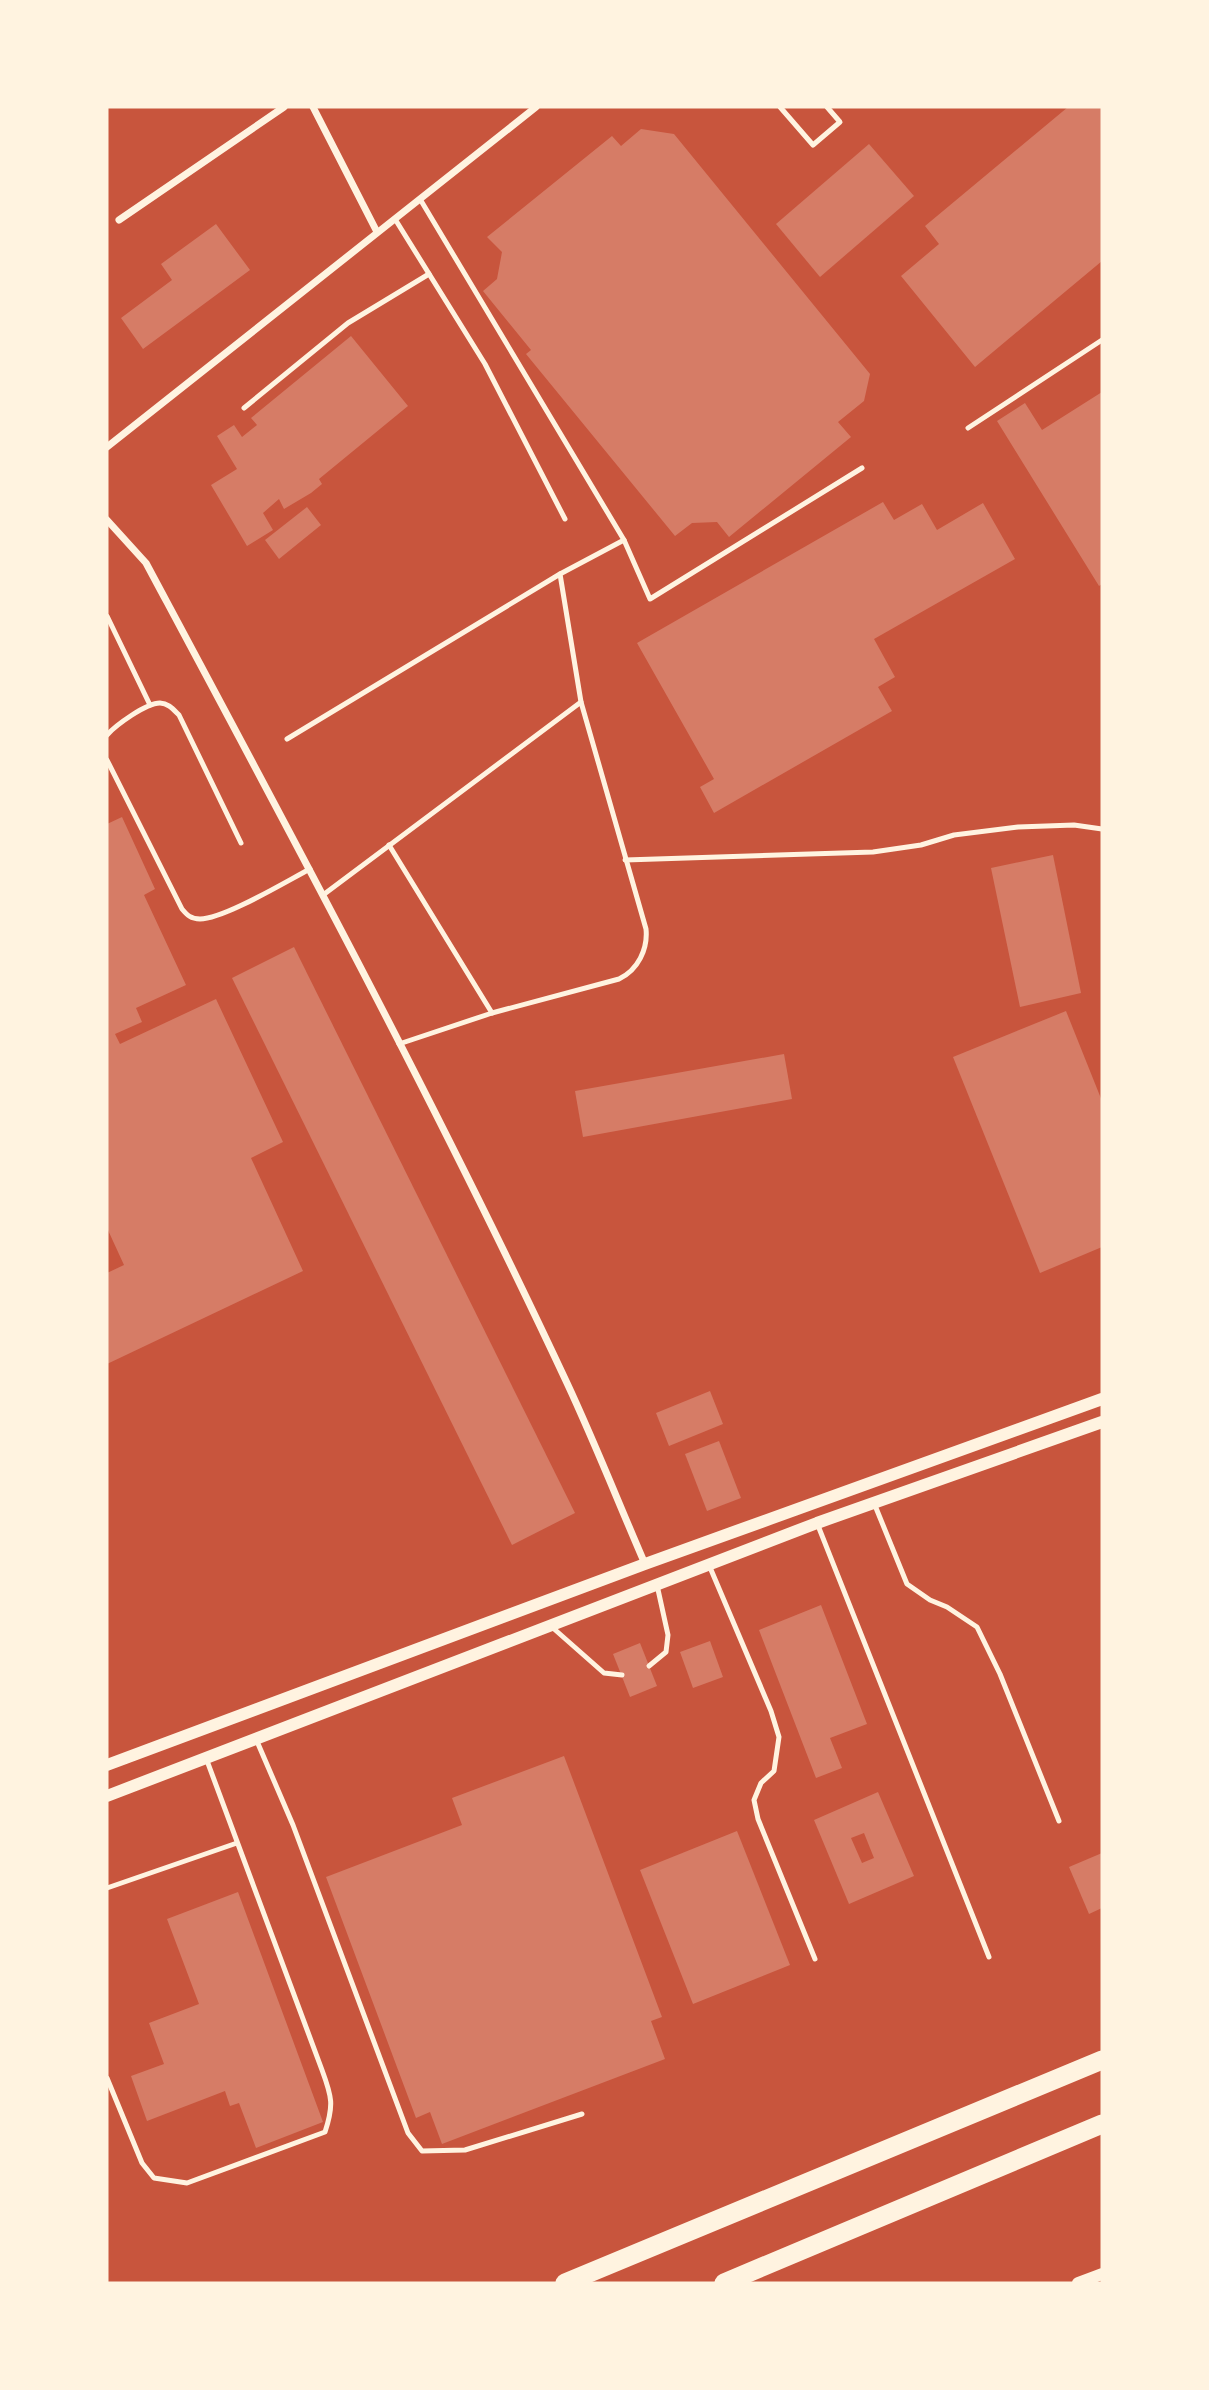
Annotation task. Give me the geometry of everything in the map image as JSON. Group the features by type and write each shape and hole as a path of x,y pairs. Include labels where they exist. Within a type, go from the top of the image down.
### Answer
{"highway":[{"path":"565,2283 1102,2060"},
{"path":"724,2283 1102,2124"}],"street":[{"path":"119,220 284,107"},
{"path":"313,107 377,232"},
{"path":"107,447 536,107"},
{"path":"107,520 146,563 310,869 568,1385 645,1564"},
{"path":"107,1765 645,1564 1102,1399"},
{"path":"107,1796 817,1523 1102,1422"},
{"path":"1078,2283 1102,2274"}],"lane":[{"path":"780,107 813,145 841,122 827,107"},
{"path":"420,199 624,540 650,600 862,468"},
{"path":"395,219 485,364 565,519"},
{"path":"244,408 348,323 429,274"},
{"path":"968,428 1102,340"},
{"path":"286,739 560,574 624,540"},
{"path":"398,1044 492,1013 626,975 642,957 648,941 581,702 560,574"},
{"path":"107,616 150,705"},
{"path":"323,895 581,702"},
{"path":"107,735 114,727 150,705 169,705 179,715 241,843"},
{"path":"107,762 188,917 198,919 224,913 310,869"},
{"path":"625,860 873,852 921,845 954,835 1018,827 1074,825 1102,829"},
{"path":"389,845 492,1013"},
{"path":"874,1503 907,1584 977,1627 1000,1674 1059,1821"},
{"path":"817,1523 989,1957"},
{"path":"709,1565 771,1711 779,1737 774,1771 761,1783 754,1800 758,1819 815,1959"},
{"path":"649,1666 666,1652 667,1635 657,1585"},
{"path":"550,1625 604,1672 621,1675"},
{"path":"256,1739 293,1825 408,2133 422,2151 465,2150 582,2114"},
{"path":"107,2078 142,2163 154,2178 187,2183 325,2132 332,2111 330,2091 205,1758"},
{"path":"107,1888 237,1843"}],"building":[{"path":"1068,107 1102,107 1102,261 975,367 901,276 939,244 925,226"},
{"path":"641,129 674,134 870,374 864,401 838,422 851,437 729,537 717,522 692,523 675,536 526,354 531,350 483,291 497,279 502,252 487,237 612,136 621,146"},
{"path":"869,144 914,196 820,277 776,224"},
{"path":"216,224 250,270 143,349 121,318 172,280 161,264"},
{"path":"351,336 408,406 319,479 322,484 311,493 284,509 279,499 263,513 273,530 247,546 211,485 237,469 217,436 234,425 242,437 257,425 251,418"},
{"path":"1102,392 1102,584 1099,586 997,421 1025,403 1042,430"},
{"path":"883,502 894,520 922,504 937,530 983,503 1015,559 874,639 895,677 878,687 892,711 714,813 700,787 714,779 637,643"},
{"path":"307,507 321,525 279,559 265,540"},
{"path":"122,817 155,889 144,895 186,985 136,1008 142,1022 115,1034 120,1044 216,999 283,1142 251,1158 303,1271 107,1364 107,1273 124,1265 107,1228 107,824"},
{"path":"1053,855 1081,993 1020,1007 991,868"},
{"path":"294,947 575,1513 512,1545 232,978"},
{"path":"1066,1011 1102,1101 1102,1247 1040,1273 953,1057"},
{"path":"784,1054 792,1099 583,1137 575,1091"},
{"path":"710,1391 723,1424 669,1446 656,1413"},
{"path":"719,1441 741,1498 707,1511 685,1454"},
{"path":"821,1605 867,1724 830,1738 842,1768 816,1778 759,1630"},
{"path":"710,1641 723,1677 693,1688 680,1652"},
{"path":"640,1643 657,1686 630,1697 613,1654"},
{"path":"564,1756 662,2017 651,2021 665,2059 442,2144 430,2112 416,2118 326,1877 462,1825 452,1798"},
{"path":"878,1792 914,1876 849,1904 814,1820","holes":["864,1833 874,1858 862,1863 851,1838"]},
{"path":"737,1831 790,1965 693,2004 640,1870"},
{"path":"1102,1853 1102,1908 1089,1914 1069,1867"},
{"path":"238,1892 323,2122 256,2148 239,2103 230,2106 225,2091 147,2121 131,2076 164,2064 149,2023 199,2004 167,1919"}]}
